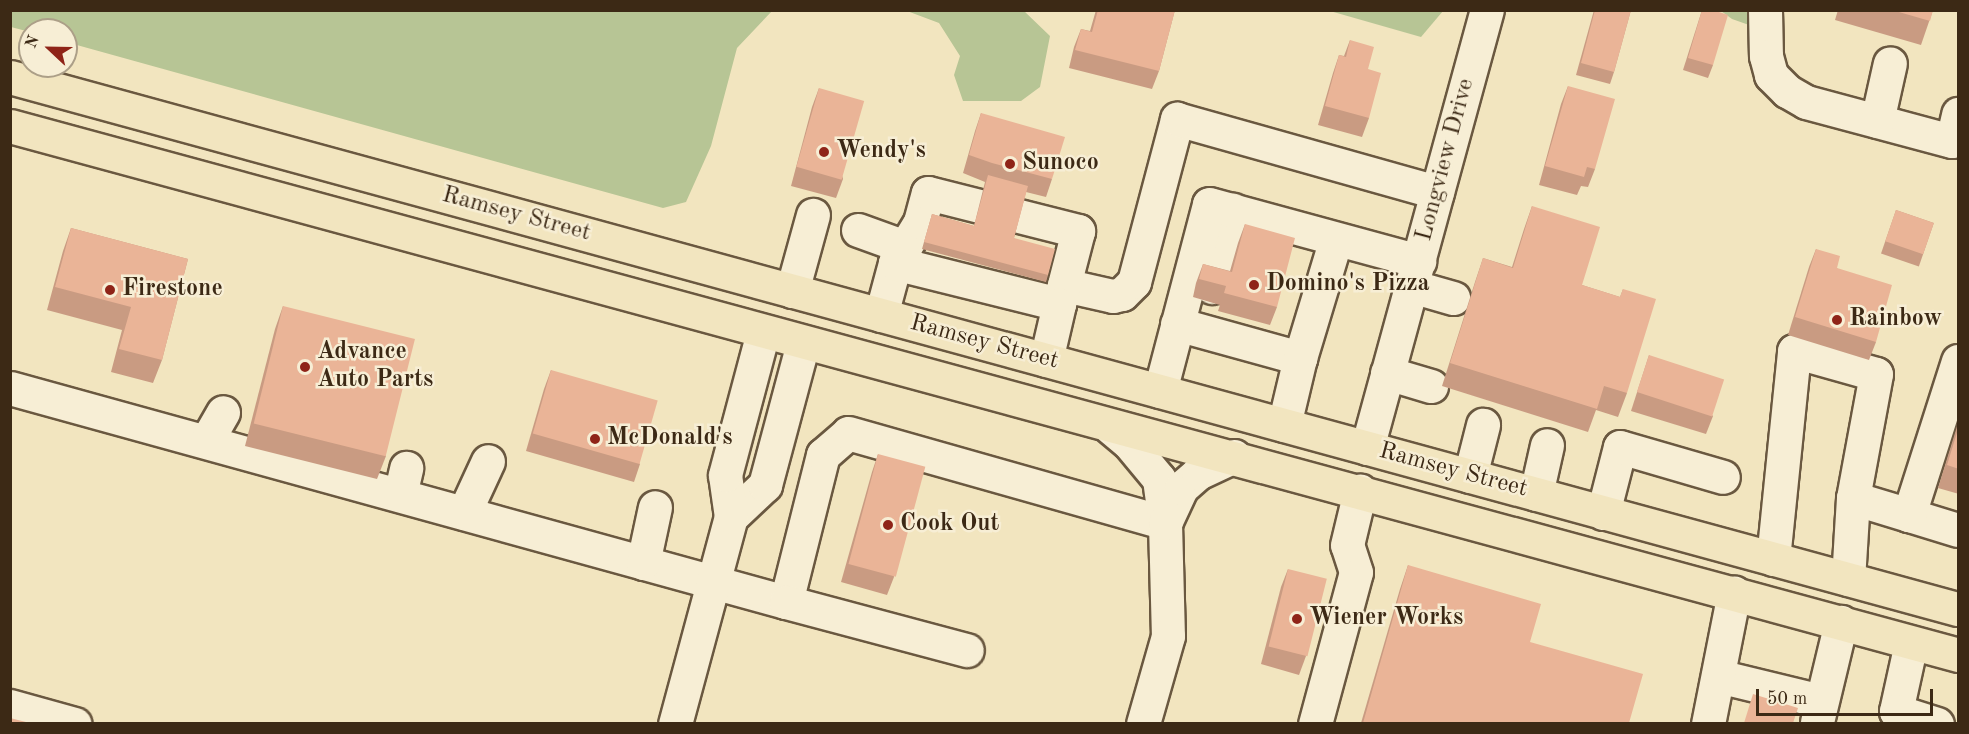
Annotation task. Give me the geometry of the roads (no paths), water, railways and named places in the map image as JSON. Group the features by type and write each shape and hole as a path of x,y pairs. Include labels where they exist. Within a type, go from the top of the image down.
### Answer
{"main road":[{"name":"Ramsey Street","path":"10,77 1959,609"},
{"name":"Ramsey Street","path":"10,126 1110,427 1234,456 1959,655"},
{"path":"763,332 792,291"},
{"path":"792,291 803,343"}],"street":[{"name":"Longview Drive","path":"1366,448 1487,10"},
{"path":"1765,10 1766,56 1772,75 1787,91 1806,102 1952,141 1959,114"},
{"path":"1876,121 1890,63"},
{"path":"858,230 900,255 1061,295 1113,296 1122,294 1134,282 1177,119 1437,192"},
{"path":"881,315 900,255 920,222 927,193 1078,231 1046,360"},
{"path":"1197,307 1209,204 1336,239 1415,274 1453,298"},
{"path":"1160,391 1197,307 1226,208"},
{"path":"792,291 813,215"},
{"path":"1284,425 1300,358 1336,239"},
{"path":"1197,307 1300,358"},
{"path":"675,723 731,517 724,475 763,332"},
{"path":"731,517 765,485 803,343"},
{"path":"1773,559 1794,351 1876,374 1852,498 1848,579"},
{"path":"1909,515 1959,361"},
{"path":"1387,373 1431,386"},
{"path":"10,388 207,440 403,482 464,513 968,650"},
{"path":"207,440 223,412"},
{"path":"1470,476 1483,425"},
{"path":"1110,427 1129,443 1159,479 1165,523 1168,636 1152,721"},
{"path":"786,602 823,455 848,433 1165,523"},
{"path":"1536,494 1547,445"},
{"path":"1603,513 1620,447 1723,477"},
{"path":"1165,523 1181,488 1198,473 1234,456"},
{"path":"464,513 488,461"},
{"path":"1315,723 1356,572 1347,546 1360,490"},
{"path":"1852,498 1959,530"},
{"path":"643,562 655,507"},
{"path":"1708,723 1734,593"},
{"path":"1718,676 1819,712 1841,622"},
{"path":"1911,643 1896,711 1937,723"},
{"path":"10,706 75,723"}],"place":[{"name":"Wendy's","path":"824,152"},
{"name":"Sunoco","path":"1010,164"},
{"name":"Domino's Pizza","path":"1254,285"},
{"name":"Firestone","path":"110,290"},
{"name":"Rainbow","path":"1837,320"},
{"name":"Advance Auto Parts","path":"305,367"},
{"name":"McDonald's","path":"595,439"},
{"name":"Cook Out","path":"888,525"},
{"name":"Wiener Works","path":"1297,619"}]}
